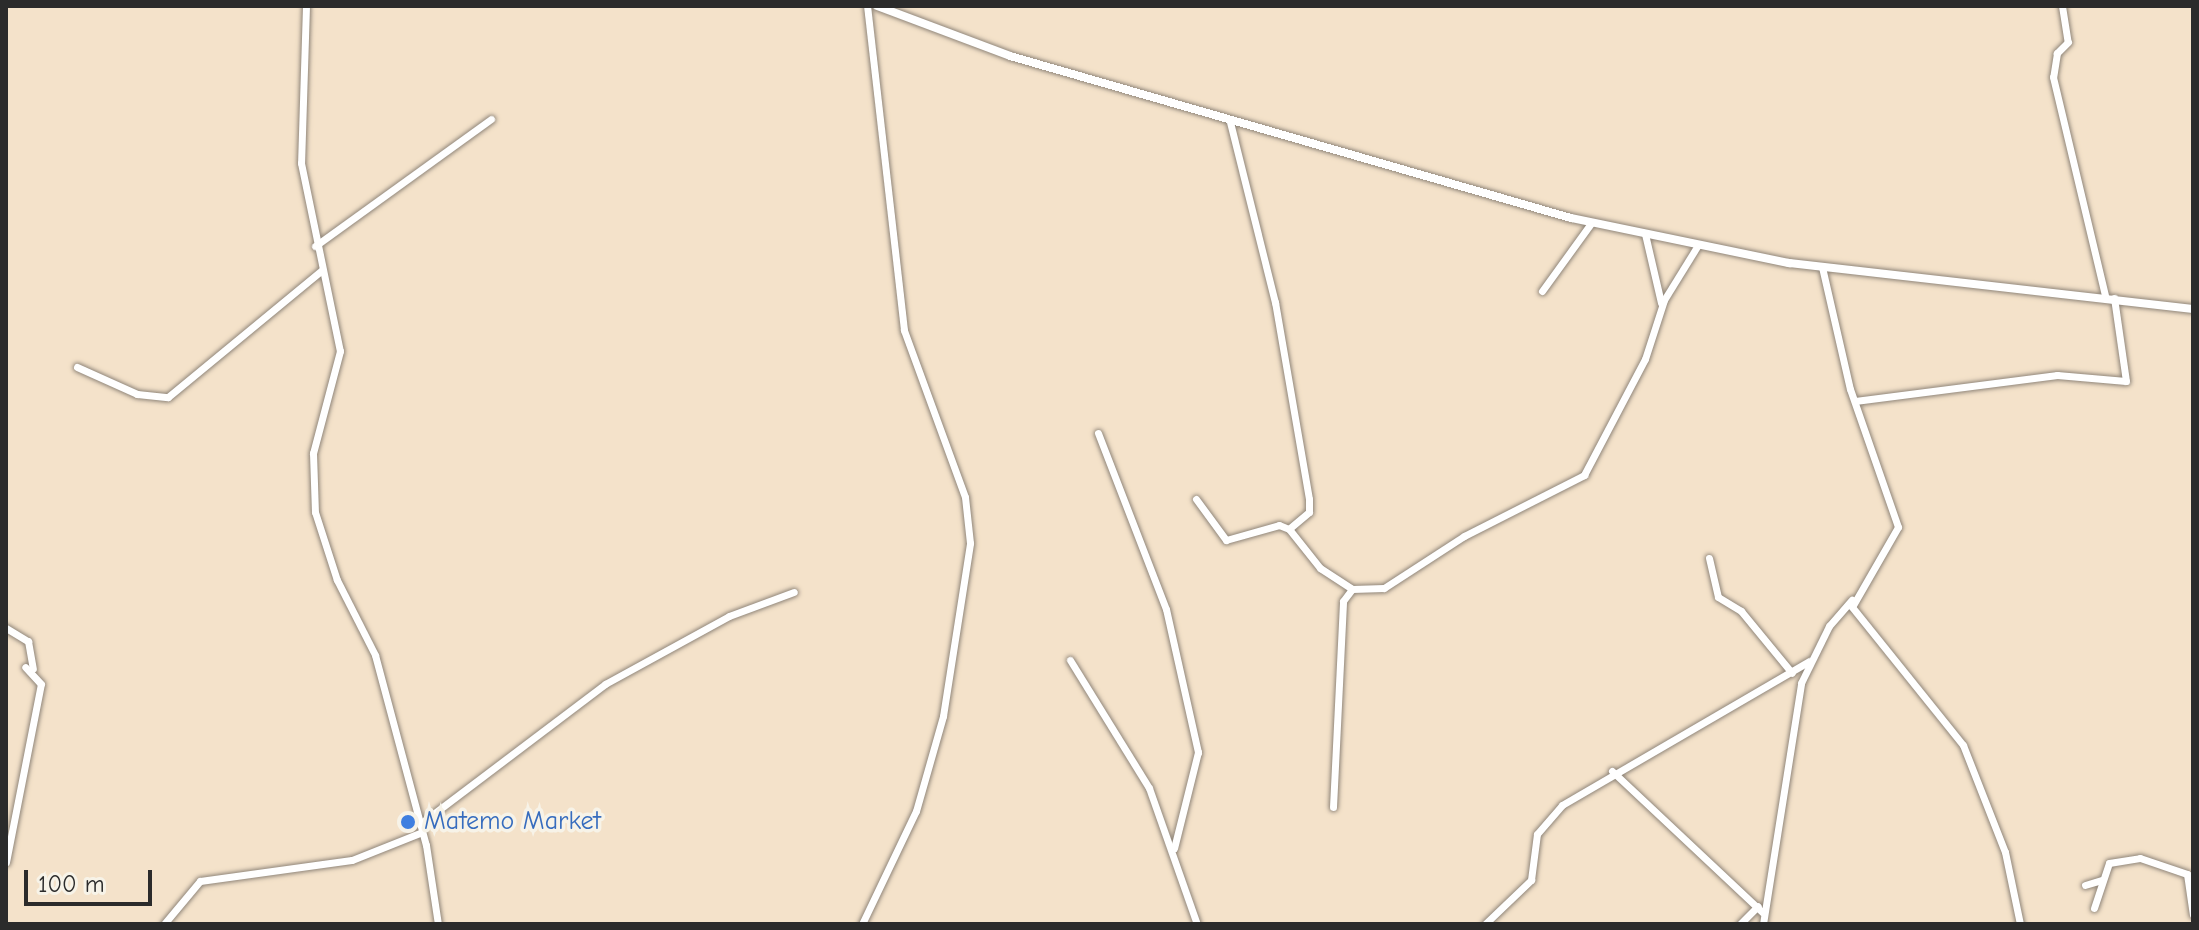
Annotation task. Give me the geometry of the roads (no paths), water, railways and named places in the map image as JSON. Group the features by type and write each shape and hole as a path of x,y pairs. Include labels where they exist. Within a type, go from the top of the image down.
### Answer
{"street":[{"path":"306,6 301,163 315,246 340,351 313,453 315,512 337,580 375,655 421,828 438,924"},
{"path":"862,924 916,811 943,716 970,543 965,497 904,330 867,6"},
{"path":"877,6 1010,56 1230,122 1592,222 1822,267 2110,296 2193,309"},
{"path":"1855,401 2057,375 2126,381 2110,296 2053,77 2068,42 2062,6"},
{"path":"315,246 491,119"},
{"path":"1230,122 1275,302 1309,499 1309,512 1289,529"},
{"path":"1542,291 1592,222"},
{"path":"1645,234 1662,305"},
{"path":"1196,499 1226,540 1279,525 1289,529 1340,585 1352,589 1384,588 1464,536 1584,475 1645,359 1662,305 1698,245"},
{"path":"1485,924 1531,880 1534,842 1548,819 1612,771 1809,661 1898,527 1855,401 1822,267"},
{"path":"77,367 137,394 168,397 322,270"},
{"path":"1098,433 1166,609 1198,752 1174,848"},
{"path":"1709,558 1718,597 1741,611 1792,673"},
{"path":"1333,807 1343,601 1340,585"},
{"path":"1343,601 1352,589"},
{"path":"164,924 200,881 352,860 421,828 605,684 729,616 794,592"},
{"path":"1852,600 1886,655 1963,745 2001,840 2020,924"},
{"path":"6,628 28,641 29,668 41,684 6,862"},
{"path":"1070,660 1115,723 1174,848 1197,924"},
{"path":"1740,924 1760,910 1766,901 1789,733 1809,661"},
{"path":"1612,771 1760,910 1763,924"},
{"path":"2094,908 2109,863 2135,858 2181,870 2193,915"},
{"path":"2085,885 2101,880"}],"place":[{"name":"Matemo Market","path":"408,822"}]}
